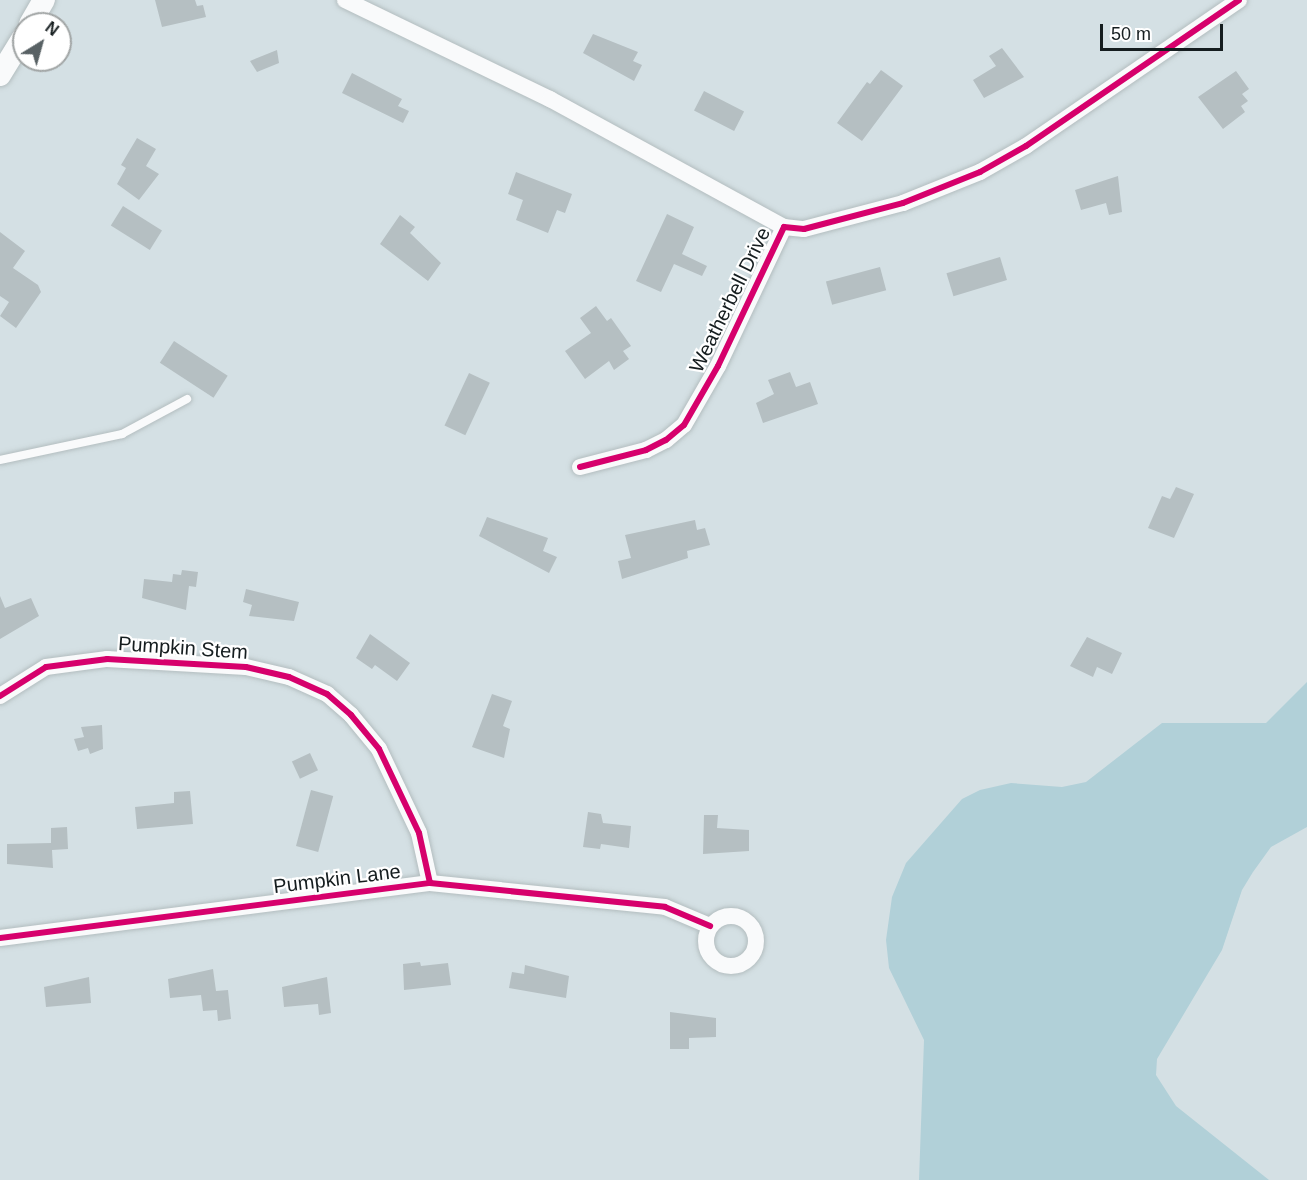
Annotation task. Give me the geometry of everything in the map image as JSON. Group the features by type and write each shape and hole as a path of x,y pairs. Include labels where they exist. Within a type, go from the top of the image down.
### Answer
{"main road":[{"path":"0,75 12,56"}],"street":[{"name":"Weatherbell Drive","path":"345,0 550,99 784,226 804,229 903,203 980,172 1026,146 1239,0"},
{"name":"Weatherbell Drive","path":"580,467 646,450 666,440 684,425 718,366 784,226"},
{"name":"Pumpkin Stem","path":"0,696 46,667 108,659 246,667 289,677 327,694 351,715 379,749 419,833 430,884"},
{"name":"Pumpkin Lane","path":"0,938 430,884 665,907 710,926"}],"lane":[{"path":"0,460 122,434 187,399"}],"shaded area":[{"path":"1307,682 1307,827 1271,847 1253,872 1242,890 1222,950 1157,1059 1156,1075 1176,1106 1269,1180 919,1180 924,1040 889,968 886,940 892,897 906,863 962,799 980,790 1011,783 1062,787 1086,782 1162,723 1266,723"}],"building":[{"path":"155,0 195,0 197,6 203,5 206,17 162,27"},
{"path":"593,34 638,52 633,61 642,65 634,81 583,53"},
{"path":"1002,48 1024,77 984,98 973,80 996,66 989,56"},
{"path":"277,50 279,63 257,72 250,61"},
{"path":"881,70 903,86 862,141 837,123 867,82 870,84"},
{"path":"1236,71 1249,89 1242,94 1248,101 1241,106 1245,112 1223,129 1198,97"},
{"path":"352,73 402,99 398,106 409,111 403,123 342,93"},
{"path":"704,91 744,111 734,131 694,111"},
{"path":"137,138 156,149 146,166 159,174 139,200 117,184 126,168 121,165"},
{"path":"516,172 572,194 565,213 557,210 548,233 516,220 523,200 508,194"},
{"path":"1118,176 1122,212 1109,215 1106,203 1081,210 1075,190"},
{"path":"123,206 162,230 150,250 111,226"},
{"path":"667,214 694,227 682,254 707,266 702,276 674,264 661,292 636,281"},
{"path":"400,215 415,227 410,233 441,263 428,281 380,244"},
{"path":"0,232 25,251 13,268 38,285 41,292 16,328 0,316 9,302 0,296"},
{"path":"1000,257 1007,280 953,296 946,273"},
{"path":"880,267 886,290 832,305 826,281"},
{"path":"596,306 607,321 611,318 631,346 623,351 629,359 614,370 609,361 585,379 565,351 591,333 580,318"},
{"path":"174,341 228,376 214,398 160,363"},
{"path":"790,372 796,387 810,382 818,404 763,423 756,403 774,394 768,380"},
{"path":"469,373 490,383 465,435 444,426"},
{"path":"1176,487 1194,494 1174,538 1148,528 1162,496 1170,499"},
{"path":"487,517 548,538 543,551 557,557 549,573 479,536"},
{"path":"695,520 697,530 705,528 710,545 687,551 688,558 622,579 618,561 631,558 625,535"},
{"path":"182,570 198,572 196,587 189,586 186,610 142,598 144,579 172,582 173,574 181,575"},
{"path":"246,589 299,602 294,621 249,616 252,605 243,602"},
{"path":"0,596 5,608 31,598 39,616 0,639"},
{"path":"370,634 410,663 397,681 375,665 372,669 356,658"},
{"path":"1087,637 1122,653 1112,674 1097,667 1093,677 1070,666"},
{"path":"492,694 512,701 503,726 510,729 504,758 472,747"},
{"path":"102,725 103,749 90,754 88,748 78,751 74,739 84,737 81,727"},
{"path":"310,753 318,770 300,779 292,761"},
{"path":"311,790 333,796 318,852 296,846"},
{"path":"190,791 193,824 137,829 135,807 174,803 174,792"},
{"path":"588,812 601,814 603,823 631,826 629,848 601,844 600,849 583,847"},
{"path":"704,815 718,815 717,828 749,830 749,851 703,854"},
{"path":"67,827 68,849 52,850 53,868 7,864 7,844 51,843 51,828"},
{"path":"420,962 421,966 448,963 451,985 404,990 403,964"},
{"path":"525,965 569,976 566,998 509,988 512,972 524,974"},
{"path":"213,969 216,991 228,990 231,1019 218,1021 217,1010 203,1011 201,995 170,998 168,979"},
{"path":"89,977 91,1003 46,1007 44,987"},
{"path":"327,977 331,1013 319,1015 318,1004 284,1007 282,987"},
{"path":"670,1012 716,1018 716,1037 689,1038 689,1049 670,1049"}],"cycle path":[{"path":"580,467 646,450 666,440 684,425 718,366 784,227 804,229 903,203 980,172 1026,146 1239,0"},
{"path":"0,696 46,667 107,659 246,667 289,677 327,694 351,715 379,749 419,833 430,883"},
{"path":"0,938 430,883 665,907 710,926"}]}
